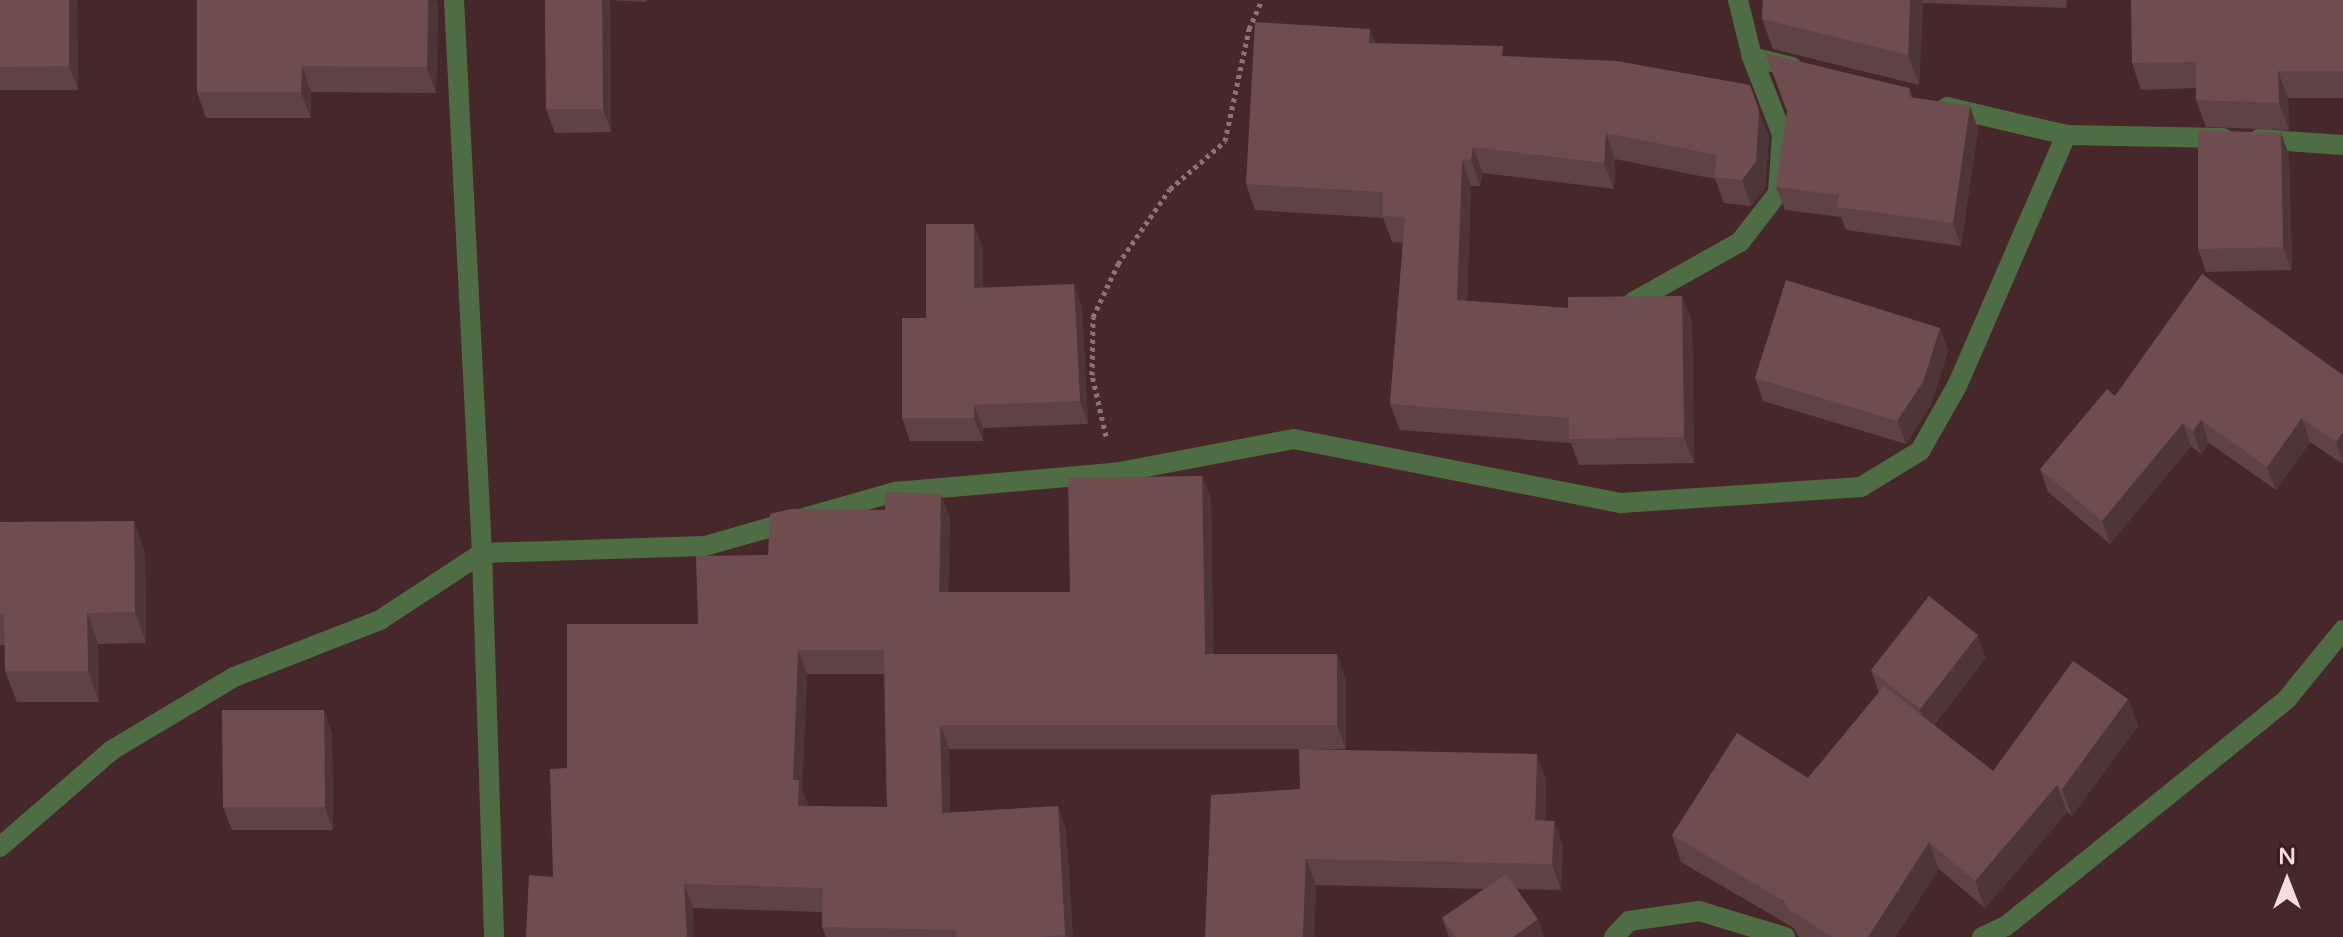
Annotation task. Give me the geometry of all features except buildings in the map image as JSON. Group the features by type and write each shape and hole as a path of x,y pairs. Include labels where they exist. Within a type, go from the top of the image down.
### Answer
{"street":[{"path":"454,0 482,553 494,937"},
{"path":"1633,302 1740,242 1778,193 1782,134 1752,57 1738,0"},
{"path":"1752,57 1811,73"},
{"path":"1930,103 2066,135 2343,145"},
{"path":"0,847 112,750 234,677 380,620 482,553 705,546 895,492 1114,473 1294,439 1621,503 1861,487 1920,451 1998,298 2066,135"},
{"path":"1982,937 2006,926 2287,699 2343,630"},
{"path":"1614,937 1629,921 1699,911 1785,937"}],"path":[{"path":"1114,473 1092,375 1093,317 1118,264 1170,189 1225,141 1249,29 1262,0"}]}
